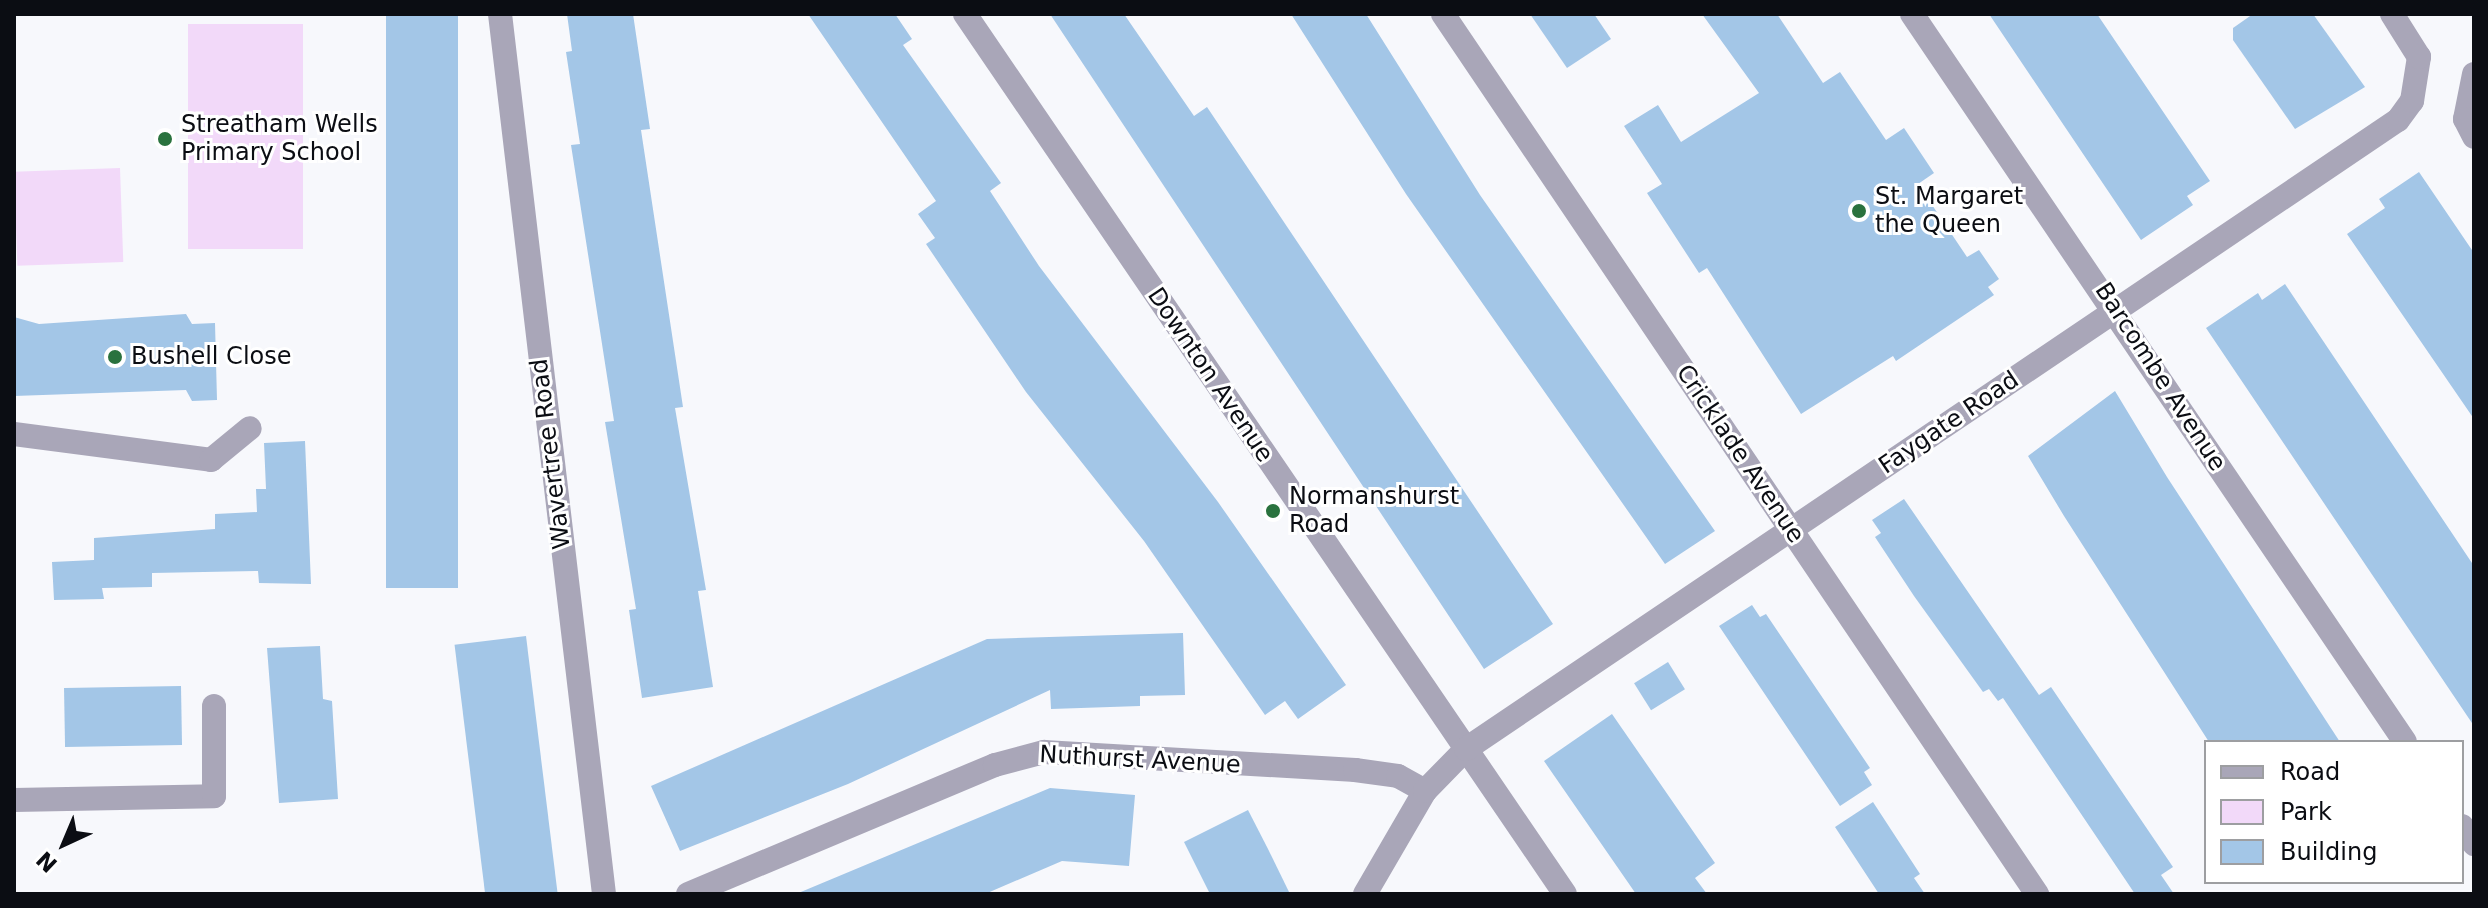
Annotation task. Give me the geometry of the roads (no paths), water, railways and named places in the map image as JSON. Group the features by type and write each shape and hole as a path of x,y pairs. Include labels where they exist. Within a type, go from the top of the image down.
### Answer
{"street":[{"name":"Wavertree Road","path":"500,14 604,894"},
{"name":"Downton Avenue","path":"965,14 1565,894"},
{"name":"Cricklade Avenue","path":"1443,14 2037,894"},
{"name":"Barcombe Avenue","path":"1912,14 2116,309 2404,740"},
{"name":"Faygate Road","path":"1365,894 1425,791 1466,749 1789,528 2391,125 2409,108 2418,85 2419,57 2392,14"},
{"path":"2474,74 2466,98 2465,119 2474,137"},
{"path":"14,434 211,460 250,428"},
{"path":"14,800 214,796 214,706"},
{"name":"Nuthurst Avenue","path":"688,894 995,765 1044,752 1355,770 1398,776 1425,791"}],"place":[{"name":"Streatham Wells Primary School","path":"165,139"},
{"name":"St. Margaret the Queen","path":"1859,211"},
{"name":"Bushell Close","path":"115,357"},
{"name":"Normanshurst Road","path":"1273,511"}]}
